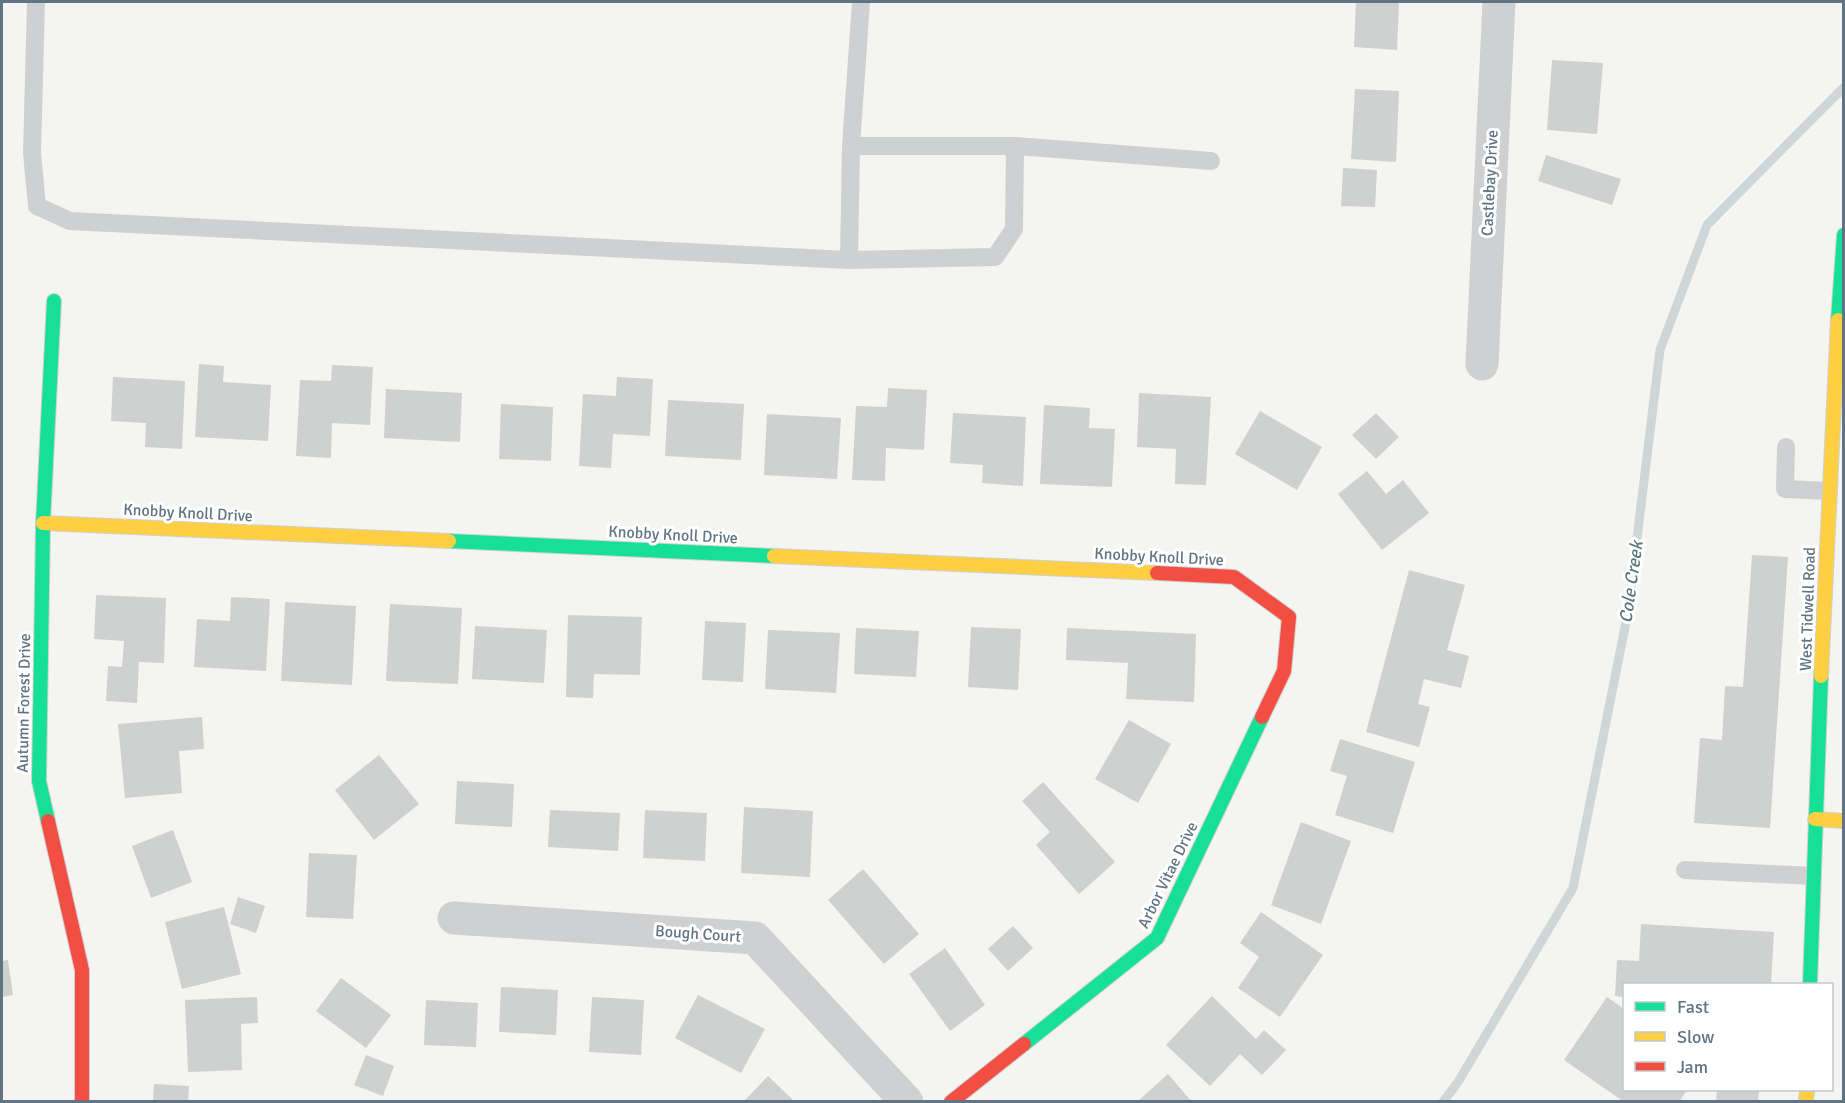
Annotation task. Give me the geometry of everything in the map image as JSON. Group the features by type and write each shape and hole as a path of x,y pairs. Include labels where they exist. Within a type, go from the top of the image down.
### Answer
{"street":[{"name":"Castlebay Drive","path":"1482,364 1499,2"},
{"name":"West Tidwell Road","path":"1810,983 1829,491 1839,393 1844,235"},
{"name":"Autumn Forest Drive","path":"54,301 43,523 39,781 82,970 82,1101"},
{"name":"Knobby Knoll Drive","path":"43,523 1234,577 1289,617"},
{"name":"Arbor Vitae Drive","path":"951,1101 1157,938 1284,671 1289,617"},
{"path":"1815,819 1844,821"},
{"name":"Bough Court","path":"454,918 755,938 907,1101"}],"lane":[{"path":"36,2 32,153 37,206 70,221 849,260 995,257 1014,229 1015,146"},
{"path":"849,260 851,146 861,2"},
{"path":"851,146 1015,146 1211,161"},
{"path":"1786,447 1785,489 1829,491"},
{"path":"1685,870 1813,876"}],"building":[{"path":"1356,2 1399,2 1397,50 1354,47"},
{"path":"1552,60 1603,63 1597,134 1547,130"},
{"path":"1355,89 1399,91 1396,162 1351,159"},
{"path":"1546,155 1621,179 1612,205 1538,181"},
{"path":"1343,168 1377,170 1375,207 1341,206"},
{"path":"199,364 224,366 223,382 271,385 268,441 195,437"},
{"path":"332,365 373,367 370,425 332,423 331,458 296,456 300,380 331,381"},
{"path":"113,377 185,381 182,449 145,447 146,423 111,421"},
{"path":"617,377 653,379 650,436 613,434 611,468 579,466 583,394 616,396"},
{"path":"888,388 927,390 924,450 886,448 885,481 852,480 856,406 887,407"},
{"path":"386,389 462,393 460,442 384,438"},
{"path":"1139,393 1211,397 1206,485 1175,484 1176,449 1137,447"},
{"path":"668,400 744,404 741,460 665,456"},
{"path":"501,404 553,407 551,461 499,459"},
{"path":"1044,405 1090,408 1089,428 1115,429 1112,487 1040,484"},
{"path":"1260,411 1322,447 1297,490 1235,454"},
{"path":"953,413 1026,417 1023,486 982,483 983,465 950,463"},
{"path":"1376,413 1399,437 1376,459 1352,435"},
{"path":"767,414 841,418 837,479 764,475"},
{"path":"1367,471 1386,494 1403,480 1429,513 1382,550 1338,494"},
{"path":"1752,555 1788,557 1770,828 1694,823 1700,738 1722,740 1725,686 1743,687"},
{"path":"1409,570 1465,585 1447,650 1469,656 1461,688 1424,679 1418,704 1430,707 1419,747 1366,732"},
{"path":"96,595 166,598 164,663 139,662 137,703 106,701 108,666 122,667 124,641 94,639"},
{"path":"231,597 270,599 266,671 194,667 197,619 230,621"},
{"path":"285,602 356,606 352,685 281,681"},
{"path":"390,604 462,608 458,684 386,681"},
{"path":"568,615 642,617 640,675 594,674 593,698 566,697"},
{"path":"705,621 746,623 743,682 702,680"},
{"path":"475,626 547,630 544,683 472,679"},
{"path":"971,627 1021,629 1018,690 968,687"},
{"path":"856,628 919,631 916,677 854,674"},
{"path":"1067,628 1196,634 1194,702 1126,699 1128,663 1066,660"},
{"path":"768,630 840,633 836,693 765,689"},
{"path":"202,717 204,749 179,751 182,793 125,798 118,724"},
{"path":"1129,720 1171,744 1138,803 1095,779"},
{"path":"1340,739 1415,762 1393,833 1335,815 1347,776 1330,771"},
{"path":"379,755 419,804 374,840 335,790"},
{"path":"457,781 514,784 512,827 455,824"},
{"path":"1043,782 1115,862 1079,894 1036,845 1050,832 1022,801"},
{"path":"744,807 813,811 810,877 741,873"},
{"path":"550,810 620,813 618,851 548,847"},
{"path":"645,810 707,813 705,861 643,858"},
{"path":"1301,822 1351,841 1321,924 1271,905"},
{"path":"173,830 192,882 151,898 132,846"},
{"path":"309,853 357,855 353,919 306,917"},
{"path":"863,869 919,934 884,964 828,900"},
{"path":"238,897 265,906 256,933 230,924"},
{"path":"224,907 241,974 182,989 165,922"},
{"path":"1261,912 1323,955 1280,1017 1238,988 1259,957 1240,943"},
{"path":"1641,924 1774,932 1771,983 1623,983 1623,997 1615,996 1617,960 1639,961"},
{"path":"1013,926 1033,948 1008,971 988,949"},
{"path":"945,948 985,1005 950,1031 909,974"},
{"path":"8,960 13,995 2,997 2,961"},
{"path":"341,978 391,1015 366,1048 316,1011"},
{"path":"501,987 558,990 556,1035 499,1032"},
{"path":"698,995 765,1029 741,1073 675,1038"},
{"path":"1212,996 1256,1039 1264,1030 1286,1050 1262,1075 1240,1054 1210,1086 1166,1045"},
{"path":"257,997 258,1023 241,1024 242,1070 188,1072 185,1000"},
{"path":"592,997 644,1000 641,1055 589,1052"},
{"path":"1607,997 1623,1008 1623,1091 1686,1091 1679,1102 1624,1102 1564,1060"},
{"path":"426,1000 478,1003 476,1047 424,1045"},
{"path":"366,1055 394,1066 383,1096 354,1085"},
{"path":"1168,1074 1192,1102 1137,1102"},
{"path":"768,1076 795,1102 747,1102 745,1100"},
{"path":"154,1084 189,1086 188,1102 153,1102"},
{"path":"1717,1091 1759,1091 1758,1102 1716,1102"}],"waterway":[{"name":"Cole Creek","path":"1443,1102 1458,1082 1573,888 1628,612 1660,350 1707,225 1844,87"}],"traffic: fast":[{"path":"1838,320 1844,235"},
{"path":"48,821 39,781 43,523 54,301"},
{"path":"449,541 774,556"},
{"path":"1810,983 1821,676"},
{"path":"1024,1044 1157,938 1262,717"}],"traffic: slow":[{"path":"1821,676 1838,320"},
{"path":"43,523 449,541"},
{"path":"774,556 1157,573"},
{"path":"1815,819 1844,821"},
{"path":"1806,1102 1807,1091"}],"traffic: jam":[{"path":"1157,573 1234,577 1289,617 1284,671 1262,717"},
{"path":"48,821 82,970 82,1102"},
{"path":"951,1102 1024,1044"}]}
